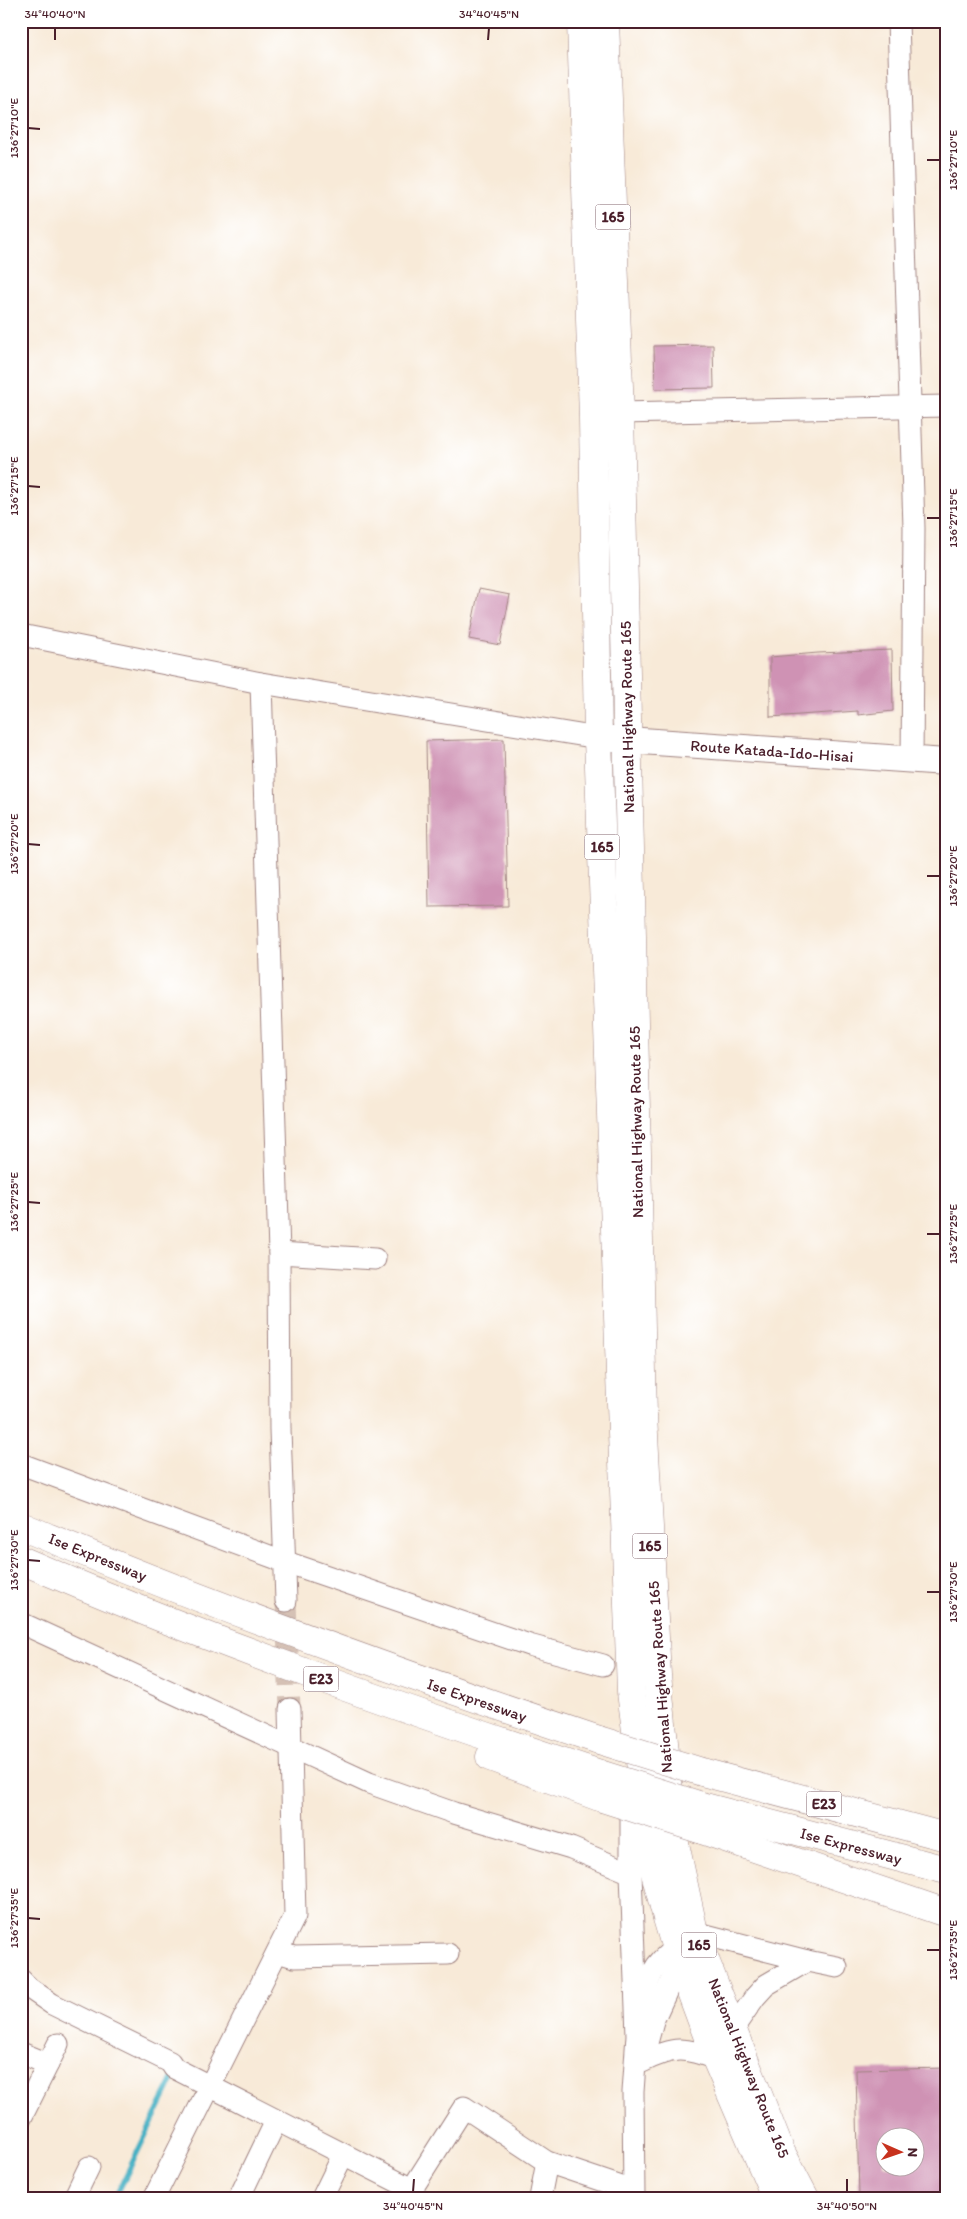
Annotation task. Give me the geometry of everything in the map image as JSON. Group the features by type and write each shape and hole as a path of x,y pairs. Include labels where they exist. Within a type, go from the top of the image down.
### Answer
{"highway":[{"name":"National Highway Route 165","path":"581,21 593,418 598,738 631,1692 654,1869 683,1947 716,2059 776,2198"},
{"name":"National Highway Route 165","path":"605,21 620,413 644,1416 657,1675 683,1947 732,2030 780,2150 805,2198"},
{"name":"Ise Expressway","path":"21,1526 258,1621 435,1686 702,1772 946,1837"},
{"name":"Ise Expressway","path":"21,1560 236,1648 425,1716 601,1786 704,1818 946,1870"},
{"path":"704,1818 946,1913"}],"main road":[{"name":"Route Katada-Ido-Hisai","path":"598,738 946,762"}],"street":[{"path":"898,21 914,528 912,760"},
{"path":"620,413 946,406"},
{"path":"21,635 261,683 598,738"},
{"path":"261,683 278,1253 283,1561 286,1601"},
{"path":"278,1253 375,1259"},
{"path":"21,1464 283,1561 529,1645 603,1665"},
{"path":"21,1623 369,1783 454,1813 571,1848 631,1873"},
{"path":"631,1692 631,1873 637,2035"},
{"path":"154,2198 295,1916 290,1709"},
{"path":"633,2194 642,2062 653,2021 683,1947"},
{"path":"633,2194 633,2092 637,2035 646,1982 658,1961 683,1947 837,1966"},
{"path":"278,1952 294,1957 448,1954"},
{"path":"732,2030 755,1997 766,1985 807,1961"},
{"path":"21,1980 52,2004 170,2062 174,2068 412,2189 464,2107 547,2162 633,2194"},
{"path":"21,2118 58,2044"},
{"path":"642,2062 676,2049 691,2049 716,2059"},
{"path":"21,2052 48,2064"},
{"path":"239,2198 276,2121"},
{"path":"322,2198 343,2155"},
{"path":"540,2198 547,2162"},
{"path":"74,2198 89,2167"}],"building":[{"path":"713,345 714,388 655,389 654,346"},
{"path":"479,589 510,595 500,645 469,639"},
{"path":"892,650 893,711 858,715 858,711 770,717 770,657"},
{"path":"504,739 508,906 429,907 426,741"},
{"path":"946,2068 946,2198 859,2198 856,2070"}],"waterway":[{"path":"115,2198 175,2075"}],"tunnel":[{"path":"286,1601 290,1709"}]}
